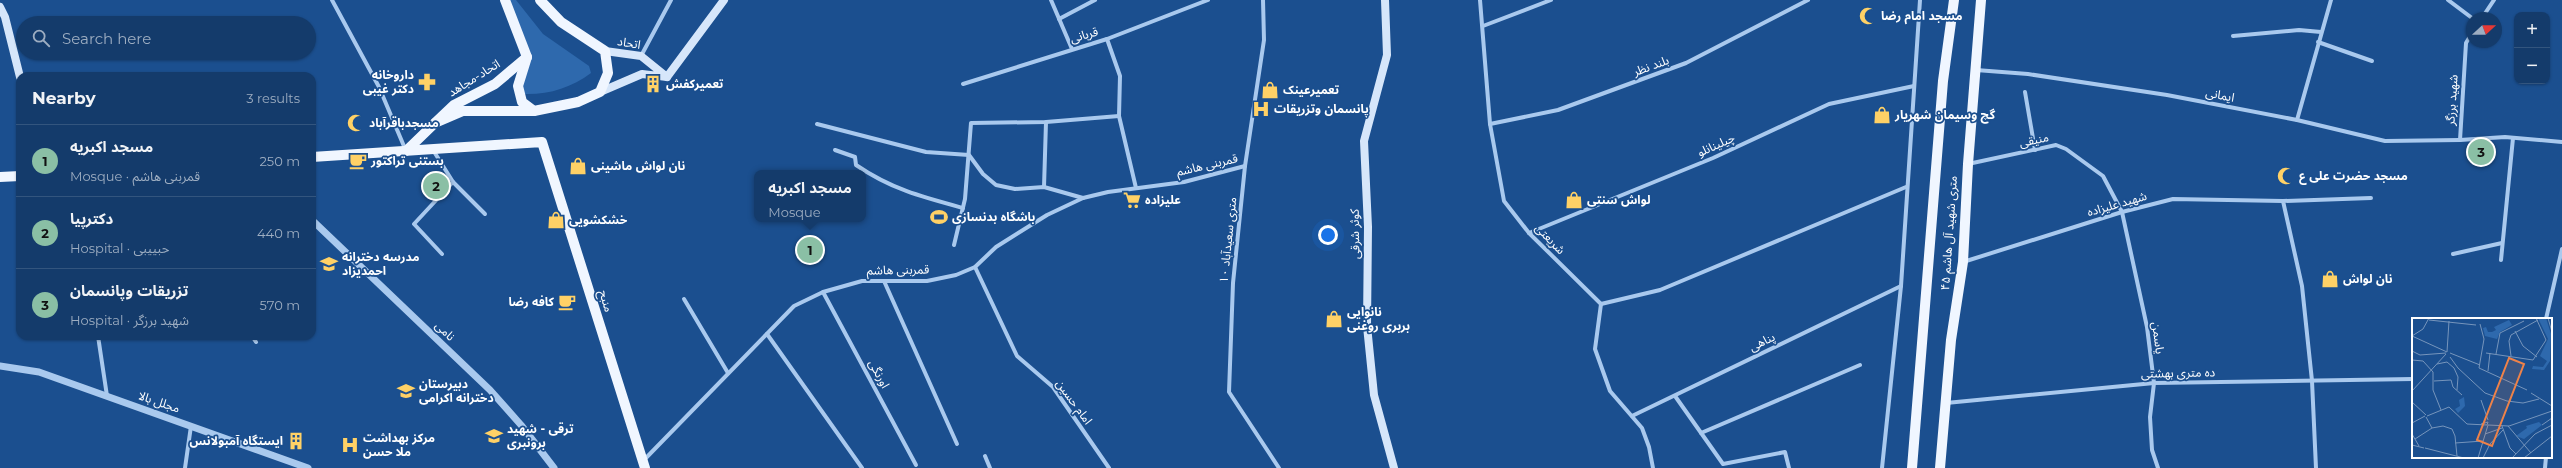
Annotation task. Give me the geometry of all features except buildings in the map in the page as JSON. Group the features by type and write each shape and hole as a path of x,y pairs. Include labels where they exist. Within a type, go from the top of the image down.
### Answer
{"main road":[{"path":"505,0 527,57 518,86 522,102 534,111"},
{"path":"540,0 562,22 605,51 608,73 600,92"},
{"path":"600,92 642,74 667,77 724,0"},
{"name":"کوثر شرقی","path":"1385,0 1388,55 1364,141 1368,227 1367,326 1374,395 1394,468"},
{"name":"۴۵ متری شهید آل هاشم","path":"1912,468 1943,81 1954,0"},
{"name":"۴۵ متری شهید آل هاشم","path":"1940,468 1945,403 1963,262 1968,164 1981,0"},
{"path":"0,7 5,16 19,72"},
{"name":"اتحاد","path":"605,51 641,56 667,77"},
{"name":"اتحاد-مجاهد","path":"406,151 454,105 495,84 527,57"},
{"name":"اتحاد-مجاهد","path":"435,123 464,112 534,111 578,102 600,92"},
{"name":"منبح","path":"433,149 542,142 644,464"},
{"path":"316,157 433,149"},
{"path":"0,177 16,174"}],"street":[{"path":"332,0 379,87 406,151"},
{"path":"641,56 671,0"},
{"path":"1051,0 1072,49"},
{"path":"1059,18 1094,0"},
{"name":"قربانی","path":"962,84 1107,39 1208,0"},
{"name":"۱۰ متری سعیدآباد","path":"1263,0 1264,40 1246,166 1234,283 1229,392 1279,468"},
{"name":"شریعتی","path":"1480,0 1490,124 1504,201 1529,233 1601,304"},
{"path":"1483,26 1551,0"},
{"name":"بلند نظر","path":"1490,124 1558,110 1686,63 1808,0"},
{"path":"1882,468 1901,286 1906,187 1920,0"},
{"path":"2297,120 2331,0"},
{"path":"2448,0 2466,14"},
{"path":"2486,12 2494,0"},
{"path":"2233,36 2299,30 2321,32"},
{"path":"1107,39 1120,76 1119,116 1136,188"},
{"path":"2318,42 2372,61"},
{"name":"شهید برزگر","path":"2466,43 2460,140 2513,138 2562,142"},
{"name":"ایمانی","path":"1976,70 2028,74 2167,95 2297,120 2385,141 2460,140"},
{"name":"چیلینانلو","path":"1529,233 1713,158 1828,104 1914,86"},
{"path":"2025,92 2035,150"},
{"path":"954,245 963,208 971,123 1046,122 1119,116"},
{"path":"1044,187 1046,122"},
{"path":"817,124 926,152 969,155 983,174 996,185 1015,189 1044,187 1083,198"},
{"path":"2501,260 2513,138"},
{"name":"منیقی","path":"1968,164 2056,145 2066,149 2103,176 2122,212"},
{"path":"433,149 453,182 485,214"},
{"path":"835,150 855,157 856,165 863,170"},
{"name":"قمربنی هاشم","path":"644,464 728,373 794,306 824,292 862,281 927,281 956,275 975,267 996,247 1047,215 1083,198 1136,188 1184,182 1246,166"},
{"path":"866,172 878,180 902,191 963,208"},
{"path":"442,254 414,224 453,182"},
{"path":"1653,468 1650,447 1642,428 1610,391 1595,349 1601,304 1660,290 1906,187"},
{"name":"شهید علیزاده","path":"1963,262 2122,212 2174,199 2283,201 2371,198"},
{"path":"2283,201 2302,286 2312,381 2316,468"},
{"name":"یاسمن","path":"2122,212 2144,304 2154,383 2151,423 2152,450 2158,468"},
{"name":"نامی","path":"316,224 490,390 521,425 554,468"},
{"path":"2453,254 2502,243"},
{"path":"2546,318 2562,249"},
{"name":"امام حسین","path":"975,267 1017,356 1053,387 1109,468"},
{"path":"884,281 957,444"},
{"name":"پناهی","path":"1632,416 1901,286"},
{"name":"اورنگی","path":"824,292 916,465"},
{"path":"684,299 728,373"},
{"path":"767,334 862,468"},
{"path":"99,340 107,396"},
{"path":"1701,433 1860,365"},
{"name":"مجلل بالا","path":"0,366 39,372 191,425 307,468"},
{"name":"ده متری بهشتی","path":"1945,403 2154,383 2412,379"},
{"path":"1674,396 1723,464 1784,452 1789,468"},
{"path":"185,468 191,425"},
{"path":"984,456 990,468"},
{"path":"2545,468 2546,458"}],"shaded area":[{"path":"509,0 516,0 543,34 589,66 591,73 575,83 559,90 523,94 518,89 526,41"}],"place":[{"name":"مسجد امام رضا","path":"1868,16"},
{"name":"داروخانه دکتر غیبی","path":"427,82"},
{"name":"تعمیرکفش","path":"653,84"},
{"name":"تعمیرعینک","path":"1270,90"},
{"name":"پانسمان وتزریقات","path":"1261,109"},
{"name":"گچ وسیمان شهریار","path":"1882,115"},
{"name":"مسجدباقرآباد","path":"356,123"},
{"name":"تزریقات وپانسمان","path":"2481,152"},
{"name":"بستنی تراکتور","path":"358,161"},
{"name":"نان لواش ماشینی","path":"578,166"},
{"name":"مسجد حضرت علی ع","path":"2286,176"},
{"name":"دکترپیا","path":"436,186"},
{"name":"علیزاده","path":"1132,200"},
{"name":"لواش سنتی","path":"1574,200"},
{"name":"باشگاه بدنسازی","path":"939,217"},
{"name":"خشکشویی","path":"556,220"},
{"name":"مسجد اکبریه","path":"810,250"},
{"name":"مدرسه دخترانه احمدیزاد","path":"329,264"},
{"name":"نان لواش","path":"2330,279"},
{"name":"کافه رضا","path":"567,302"},
{"name":"نانوایی بربری روغنی","path":"1334,319"},
{"name":"دبیرستان دخترانه اکرامی","path":"406,391"},
{"name":"ترقی - شهید برونبری","path":"494,436"},
{"name":"ایستگاه آمبولانس","path":"296,441"},
{"name":"مرکز بهداشت ملا حسن","path":"350,445"}]}
